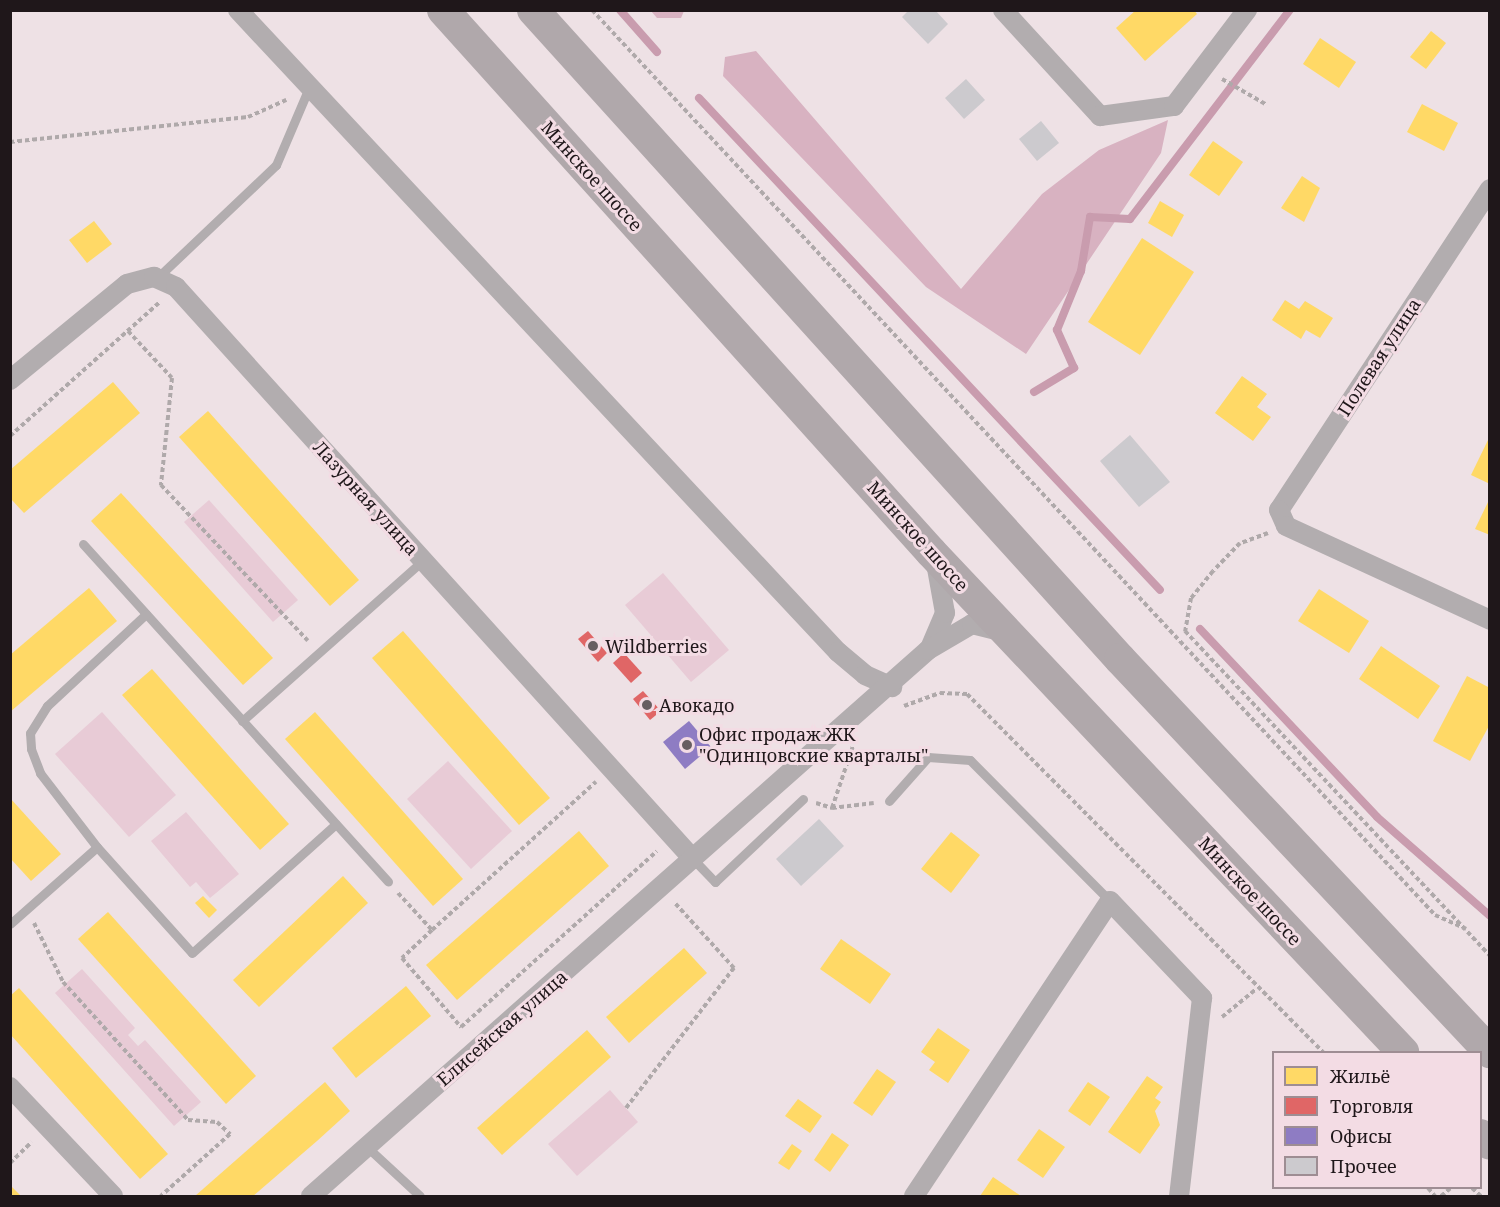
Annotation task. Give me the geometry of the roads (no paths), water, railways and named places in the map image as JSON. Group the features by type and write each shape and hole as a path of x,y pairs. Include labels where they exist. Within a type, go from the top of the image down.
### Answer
{"highway":[{"name":"Минское шоссе","path":"443,10 931,552 1401,1051"},
{"path":"533,10 1120,659 1490,1052"}],"street":[{"path":"238,10 308,90 838,652 865,675 891,687"},
{"path":"1003,10 1100,116 1174,106 1247,10"},
{"name":"Полевая улица","path":"1490,189 1279,510 1286,526 1490,620"},
{"path":"10,380 127,284 157,278"},
{"name":"Лазурная улица","path":"157,278 176,287 693,859"},
{"path":"928,650 945,613 945,593 931,552"},
{"path":"928,650 972,624 1006,633"},
{"name":"Елисейская улица","path":"311,1197 693,859 866,711 928,650"},
{"path":"914,1197 1110,902 1202,998 1179,1197"},
{"path":"10,1087 112,1197"}],"lane":[{"path":"157,278 276,165 308,90"},
{"path":"83,544 388,881"},
{"path":"243,721 422,561"},
{"path":"146,614 47,706 30,733 40,773 97,847 192,953 336,824"},
{"path":"889,801 928,757 970,760 1110,902"},
{"path":"693,859 715,882 803,799"},
{"path":"10,924 97,847"},
{"path":"367,1147 420,1197"}],"waterway":[{"path":"620,10 657,52"},
{"path":"1034,392 1074,368 1057,330 1081,271 1090,217 1130,219 1290,10"},
{"path":"699,98 1160,590"},
{"path":"1200,629 1377,817 1490,916"}],"place":[{"name":"Wildberries","path":"593,646"},
{"name":"Авокадо","path":"647,705"},
{"name":"Офис продаж ЖК \"Одинцовские кварталы\"","path":"687,745"}]}
